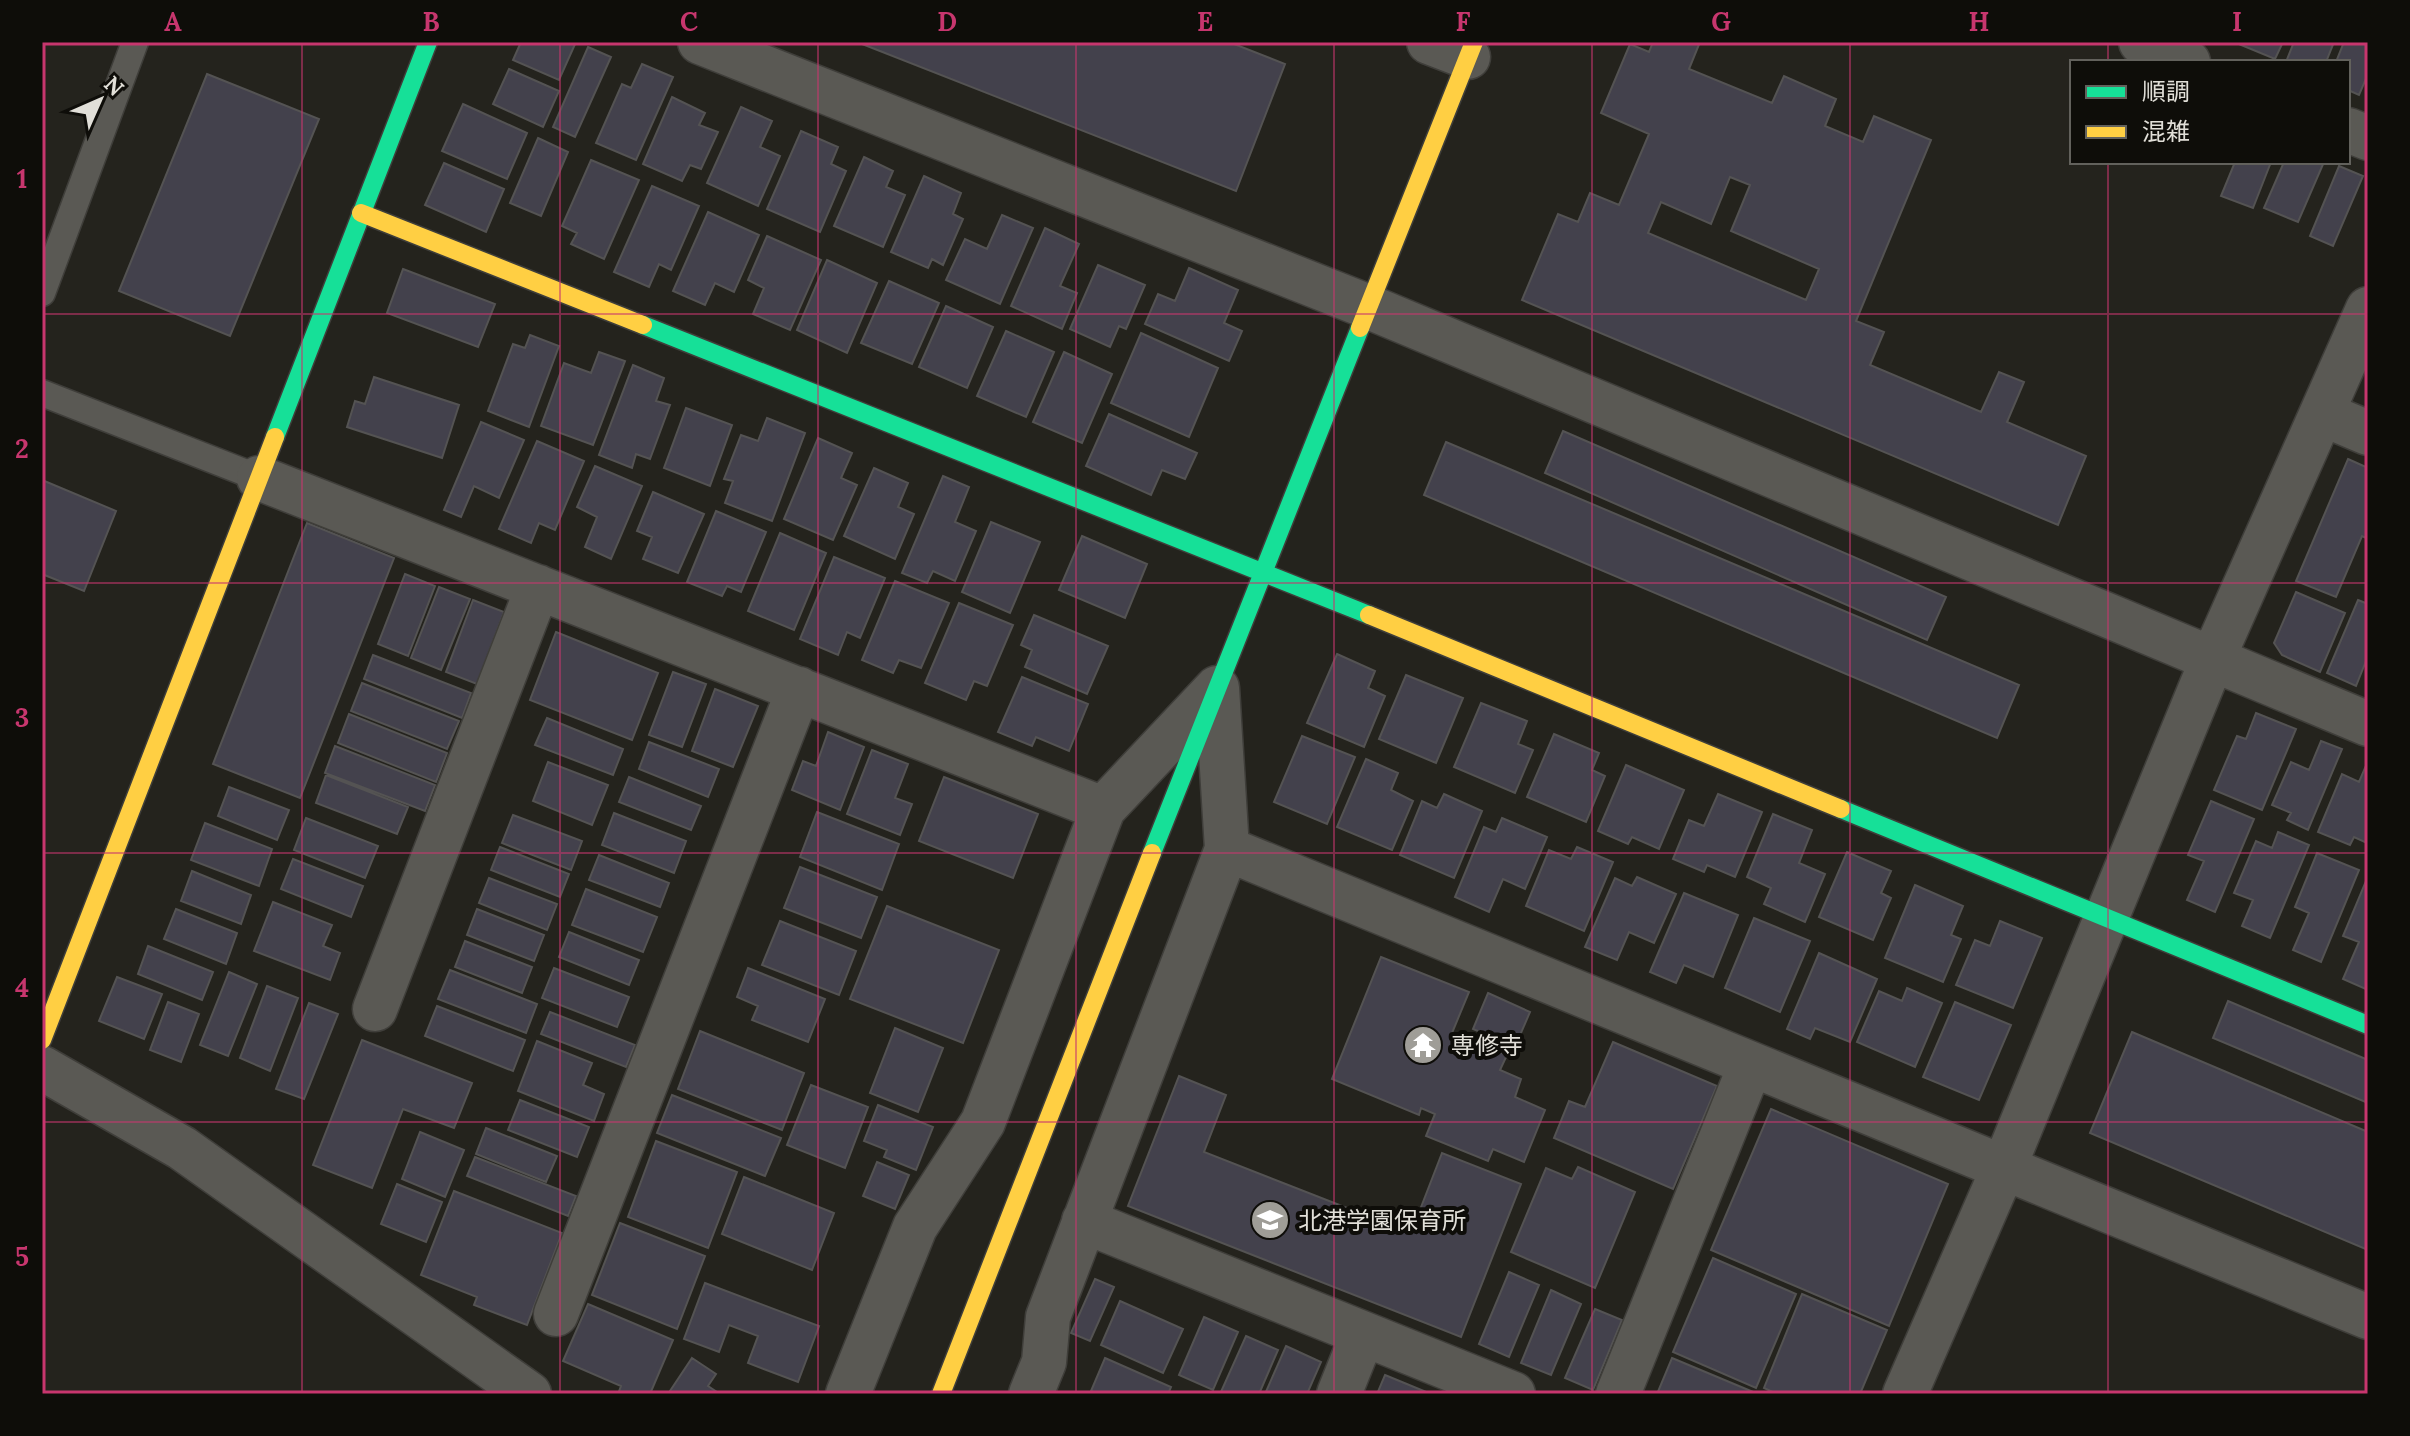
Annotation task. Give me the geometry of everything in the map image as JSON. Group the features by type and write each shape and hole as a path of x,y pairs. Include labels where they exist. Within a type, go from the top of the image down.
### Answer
{"street":[{"path":"42,1040 428,42"},
{"path":"700,42 1369,307 2368,724"},
{"path":"2141,42 2183,60"},
{"path":"941,1394 1369,307 1457,47"},
{"path":"361,213 1263,572 2368,1025"},
{"path":"1905,1394 2004,1167 2213,658 2368,309"},
{"path":"2323,414 2368,433"},
{"path":"259,478 1103,809"},
{"path":"375,1009 538,587"},
{"path":"848,1394 915,1227 983,1122 1103,809 1217,688"},
{"path":"1031,1394 1044,1362 1048,1317 1227,849 1217,688"},
{"path":"556,1314 799,689"},
{"path":"1227,849 2368,1317"},
{"path":"1618,1394 1751,1064"},
{"path":"42,1068 182,1148 529,1394"},
{"path":"1084,1221 1513,1394"},
{"path":"1339,1394 1363,1334"}],"lane":[{"path":"42,293 135,42"},
{"path":"42,393 259,478"}],"building":[{"path":"521,42 576,42 559,80 513,60"},
{"path":"857,42 1229,42 1285,64 1236,191"},
{"path":"1653,42 1700,42 1689,69 1772,103 1784,76 1836,99 1825,126 1863,142 1874,116 1931,140 1856,321 1884,332 1870,365 1981,412 1999,372 2024,382 2007,422 2086,456 2058,525 1522,300 1558,214 1578,222 1590,193 1619,205 1649,134 1601,113 1630,44 1649,52","holes":["1730,177 1750,185 1731,231 1819,269 1806,300 1648,233 1661,202 1711,224"]},
{"path":"2234,42 2283,42 2275,59"},
{"path":"2294,42 2334,42 2327,60 2287,60"},
{"path":"2344,42 2368,42 2368,74 2359,95 2350,91 2350,60 2337,60"},
{"path":"588,47 611,57 575,137 553,127"},
{"path":"642,64 673,77 636,160 596,143 622,84 631,88"},
{"path":"509,69 559,91 543,127 493,104"},
{"path":"207,74 319,119 230,336 119,291"},
{"path":"672,97 705,113 699,125 718,132 701,169 690,165 682,181 643,164"},
{"path":"463,104 527,133 507,179 442,151"},
{"path":"741,107 772,121 760,147 780,156 758,206 707,183"},
{"path":"801,131 838,147 831,164 846,171 820,232 767,209"},
{"path":"538,138 568,152 541,216 510,203"},
{"path":"864,157 893,171 886,187 905,195 883,247 834,226"},
{"path":"591,160 639,180 604,259 571,244 577,233 562,226"},
{"path":"444,163 504,189 486,232 425,205"},
{"path":"2234,164 2270,164 2253,208 2221,196"},
{"path":"2283,164 2323,164 2298,222 2264,208"},
{"path":"2339,166 2363,176 2333,246 2310,236"},
{"path":"924,176 961,193 953,214 963,219 943,265 932,259 928,268 891,252"},
{"path":"652,186 699,206 671,270 659,264 649,287 614,272"},
{"path":"708,212 759,235 734,292 715,283 705,305 673,291"},
{"path":"1002,215 1033,228 1000,304 946,280 965,239 987,249"},
{"path":"1045,228 1079,244 1060,286 1077,293 1062,329 1011,306"},
{"path":"767,236 821,260 790,330 753,314 764,288 748,280"},
{"path":"827,260 877,283 847,353 797,330"},
{"path":"1098,265 1145,285 1126,329 1119,326 1110,347 1070,329"},
{"path":"1189,268 1238,290 1224,323 1242,331 1229,361 1145,324 1158,294 1175,301"},
{"path":"403,269 495,304 478,347 387,313"},
{"path":"889,281 939,303 912,364 861,343"},
{"path":"946,306 993,327 967,388 919,367"},
{"path":"1006,331 1054,352 1026,417 977,396"},
{"path":"1141,333 1218,368 1189,437 1111,403"},
{"path":"530,335 559,346 529,427 488,411 513,344 525,348"},
{"path":"599,352 625,361 593,445 541,426 564,363 591,373"},
{"path":"1064,352 1112,374 1082,443 1033,422"},
{"path":"633,365 664,378 656,401 670,405 650,459 636,454 632,468 599,455"},
{"path":"374,377 459,405 442,458 347,427 355,401 365,404"},
{"path":"686,408 732,425 710,486 664,468"},
{"path":"1109,414 1197,453 1185,479 1162,470 1151,495 1086,466"},
{"path":"767,418 805,433 772,521 725,503 733,481 724,479 741,435 758,441"},
{"path":"481,422 524,440 499,498 474,486 461,517 444,510"},
{"path":"1563,431 1946,597 1927,640 1545,473"},
{"path":"818,438 852,453 841,478 857,485 833,540 784,519"},
{"path":"537,441 584,461 555,530 539,523 531,543 499,529"},
{"path":"1446,442 2019,685 1997,738 1424,495"},
{"path":"2348,459 2368,468 2368,539 2362,536 2336,597 2296,581"},
{"path":"595,466 642,486 611,559 585,547 597,517 577,507"},
{"path":"874,468 908,483 898,507 914,514 895,559 844,536"},
{"path":"943,476 969,487 955,522 976,531 955,581 933,571 927,583 902,573"},
{"path":"42,480 116,511 84,591 42,574"},
{"path":"653,492 704,514 678,573 643,559 652,537 637,531"},
{"path":"716,511 766,532 741,592 727,586 722,596 687,582"},
{"path":"991,522 1040,542 1010,613 962,592"},
{"path":"307,523 394,558 300,798 213,764"},
{"path":"780,533 826,553 794,630 748,611"},
{"path":"1082,536 1147,564 1125,618 1059,590"},
{"path":"834,557 885,578 860,638 847,632 838,655 800,639"},
{"path":"405,574 435,586 408,656 378,644"},
{"path":"895,581 949,603 921,668 899,660 893,673 862,660"},
{"path":"439,587 470,599 441,670 411,658"},
{"path":"2296,592 2345,613 2320,672 2282,655 2274,643"},
{"path":"473,600 504,612 477,684 446,672"},
{"path":"2358,600 2368,604 2368,656 2356,686 2327,673"},
{"path":"959,603 1013,625 987,686 974,681 966,700 925,683"},
{"path":"1034,615 1108,646 1087,694 1025,667 1032,650 1021,645"},
{"path":"556,632 658,673 632,740 530,700"},
{"path":"1337,654 1375,671 1368,688 1385,696 1364,747 1307,723"},
{"path":"373,655 471,693 462,718 364,679"},
{"path":"673,672 706,684 682,747 649,735"},
{"path":"1406,675 1463,698 1436,763 1379,739"},
{"path":"1022,677 1088,704 1069,751 1036,737 1032,746 998,732"},
{"path":"362,683 459,721 447,749 351,711"},
{"path":"715,689 758,706 733,767 692,751"},
{"path":"1481,703 1527,721 1518,744 1533,750 1515,793 1454,767"},
{"path":"2256,713 2296,729 2262,810 2214,790 2237,736 2246,739"},
{"path":"349,714 447,753 436,782 338,743"},
{"path":"547,718 623,749 613,775 535,745"},
{"path":"828,732 864,747 840,810 792,790 803,761 816,766"},
{"path":"1554,734 1599,753 1592,770 1605,776 1586,822 1527,797"},
{"path":"1302,736 1355,757 1327,824 1274,802"},
{"path":"2321,741 2342,749 2308,830 2287,820 2291,813 2272,805 2291,762 2309,770"},
{"path":"649,742 719,769 708,797 639,769"},
{"path":"335,746 435,785 425,811 325,773"},
{"path":"872,750 908,764 895,798 912,804 900,835 847,814"},
{"path":"1366,759 1398,773 1391,790 1413,801 1392,850 1337,827"},
{"path":"2368,761 2367,843 2354,837 2350,845 2318,832 2342,774 2359,782"},
{"path":"548,762 608,785 592,825 533,801"},
{"path":"1626,765 1684,790 1659,849 1632,837 1628,844 1598,831"},
{"path":"326,775 408,807 397,834 316,803"},
{"path":"629,777 701,806 691,830 619,802"},
{"path":"944,777 1038,814 1013,878 919,841"},
{"path":"229,787 289,810 277,840 218,816"},
{"path":"1444,794 1482,811 1454,878 1400,855 1422,801 1437,808"},
{"path":"1718,794 1762,812 1735,877 1707,865 1704,872 1673,859 1689,820 1704,826"},
{"path":"2211,801 2254,819 2215,912 2187,900 2204,861 2188,855"},
{"path":"817,812 899,844 882,890 800,857"},
{"path":"614,813 686,841 674,873 602,845"},
{"path":"1773,814 1812,830 1799,863 1825,874 1805,922 1764,904 1771,888 1747,877"},
{"path":"513,815 582,841 571,870 502,843"},
{"path":"306,818 378,846 365,878 294,850"},
{"path":"1502,818 1547,837 1525,889 1503,879 1489,912 1455,897 1484,827 1496,832"},
{"path":"205,823 272,849 259,886 191,860"},
{"path":"2278,832 2309,845 2270,938 2242,926 2253,900 2234,893 2256,841 2272,848"},
{"path":"500,847 569,874 560,897 491,870"},
{"path":"1577,847 1613,862 1584,931 1526,906 1549,850 1571,859"},
{"path":"1847,852 1891,871 1881,893 1891,898 1873,940 1819,917"},
{"path":"2317,853 2359,870 2321,962 2293,950 2309,913 2295,907"},
{"path":"599,855 669,883 660,907 589,880"},
{"path":"293,859 363,886 351,917 281,889"},
{"path":"800,867 877,897 861,938 784,908"},
{"path":"192,871 251,895 241,924 181,901"},
{"path":"1637,877 1676,894 1654,943 1629,932 1617,960 1585,947 1615,878 1632,886"},
{"path":"489,878 557,904 547,930 479,903"},
{"path":"2366,881 2368,990 2343,979 2359,942 2343,936"},
{"path":"1915,885 1963,906 1951,935 1961,939 1943,982 1885,958"},
{"path":"586,889 657,917 643,952 572,925"},
{"path":"1684,893 1738,915 1713,977 1684,965 1676,983 1650,972"},
{"path":"273,902 332,925 323,946 340,953 330,980 254,951"},
{"path":"887,906 999,950 963,1043 850,999"},
{"path":"176,909 237,933 226,964 164,939"},
{"path":"477,909 544,935 534,961 467,935"},
{"path":"1754,918 1810,941 1780,1012 1725,988"},
{"path":"780,921 856,951 839,995 762,965"},
{"path":"2000,921 2042,938 2013,1008 1956,985 1975,940 1990,946"},
{"path":"569,932 639,960 629,985 559,957"},
{"path":"465,941 532,967 522,993 455,967"},
{"path":"148,946 213,972 202,1000 138,974"},
{"path":"1819,953 1877,979 1850,1042 1815,1028 1810,1039 1787,1029"},
{"path":"1381,957 1469,992 1452,1033 1507,1055 1500,1070 1521,1079 1515,1097 1545,1110 1524,1162 1493,1149 1488,1161 1426,1136 1435,1114 1421,1108 1419,1115 1332,1079"},
{"path":"554,968 629,997 617,1027 542,998"},
{"path":"748,968 825,999 808,1042 752,1020 758,1006 737,997"},
{"path":"450,970 537,1004 526,1033 438,999"},
{"path":"229,972 257,984 228,1056 200,1045"},
{"path":"117,977 162,994 144,1039 99,1021"},
{"path":"267,986 298,998 270,1071 240,1058"},
{"path":"1907,988 1942,1003 1915,1067 1857,1042 1879,991 1902,1001"},
{"path":"1488,993 1530,1012 1515,1047 1473,1029"},
{"path":"2228,1001 2368,1060 2368,1103 2213,1038"},
{"path":"168,1002 199,1014 181,1062 150,1050"},
{"path":"1955,1002 2011,1025 1979,1100 1923,1077"},
{"path":"309,1003 338,1014 304,1099 276,1089"},
{"path":"437,1006 525,1040 513,1071 425,1036"},
{"path":"550,1012 635,1045 626,1067 541,1034"},
{"path":"895,1028 943,1048 918,1112 870,1093"},
{"path":"700,1031 804,1073 782,1130 678,1089"},
{"path":"2132,1032 2368,1132 2368,1250 2090,1133"},
{"path":"362,1040 472,1083 454,1128 403,1109 372,1188 313,1165"},
{"path":"537,1041 592,1063 583,1085 604,1094 594,1121 518,1091"},
{"path":"1613,1042 1717,1086 1673,1189 1554,1138 1569,1101 1585,1107"},
{"name":"北港学園保育所","path":"1179,1076 1226,1095 1204,1152 1411,1233 1442,1153 1521,1184 1461,1337 1128,1206"},
{"path":"811,1085 868,1107 845,1168 787,1145"},
{"path":"672,1095 781,1138 765,1176 657,1133"},
{"path":"520,1100 589,1127 577,1157 508,1130"},
{"path":"878,1105 933,1127 916,1170 884,1157 887,1150 864,1141"},
{"path":"1771,1109 1948,1184 1889,1326 1711,1250"},
{"path":"486,1128 557,1156 546,1182 476,1154"},
{"path":"420,1132 464,1150 445,1197 402,1179"},
{"path":"656,1141 737,1172 708,1248 628,1217"},
{"path":"475,1157 576,1196 568,1216 467,1176"},
{"path":"877,1162 909,1175 895,1209 863,1196"},
{"path":"1578,1167 1635,1192 1595,1288 1511,1252 1546,1168 1572,1179"},
{"path":"744,1177 834,1213 812,1270 722,1234"},
{"path":"397,1184 442,1202 426,1242 381,1224"},
{"path":"454,1191 562,1233 527,1325 474,1305 477,1297 421,1275"},
{"path":"620,1223 705,1256 677,1329 592,1295"},
{"path":"1713,1258 1796,1294 1756,1388 1673,1352"},
{"path":"1509,1272 1539,1285 1509,1357 1479,1344"},
{"path":"1095,1279 1114,1287 1090,1341 1071,1333"},
{"path":"705,1283 819,1326 798,1382 748,1363 758,1336 729,1325 719,1352 684,1339"},
{"path":"1551,1290 1581,1304 1551,1375 1521,1363"},
{"path":"1802,1294 1887,1330 1860,1394 1777,1394 1764,1388"},
{"path":"1120,1301 1183,1329 1163,1373 1101,1345"},
{"path":"588,1304 673,1340 650,1394 618,1394 621,1386 563,1361"},
{"path":"1595,1309 1622,1320 1593,1390 1565,1378"},
{"path":"1204,1317 1238,1332 1213,1390 1179,1375"},
{"path":"1246,1336 1278,1350 1259,1394 1220,1394"},
{"path":"1286,1346 1321,1362 1307,1394 1265,1394"},
{"path":"692,1358 716,1374 708,1386 720,1394 668,1394"},
{"path":"1105,1358 1171,1387 1168,1394 1098,1394 1091,1391"},
{"path":"1672,1358 1758,1394 1657,1394"},
{"path":"1385,1375 1431,1394 1377,1394"}],"traffic: fast":[{"path":"275,437 428,42"},
{"path":"643,325 1369,615"},
{"path":"1152,853 1360,328"},
{"path":"1841,809 2368,1025"}],"traffic: slow":[{"path":"1360,328 1474,42"},
{"path":"361,213 643,325"},
{"path":"42,1040 275,437"},
{"path":"1369,615 1841,809"},
{"path":"941,1394 1152,853"}],"place":[{"name":"専修寺","path":"1423,1045"},
{"name":"北港学園保育所","path":"1270,1220"}]}
